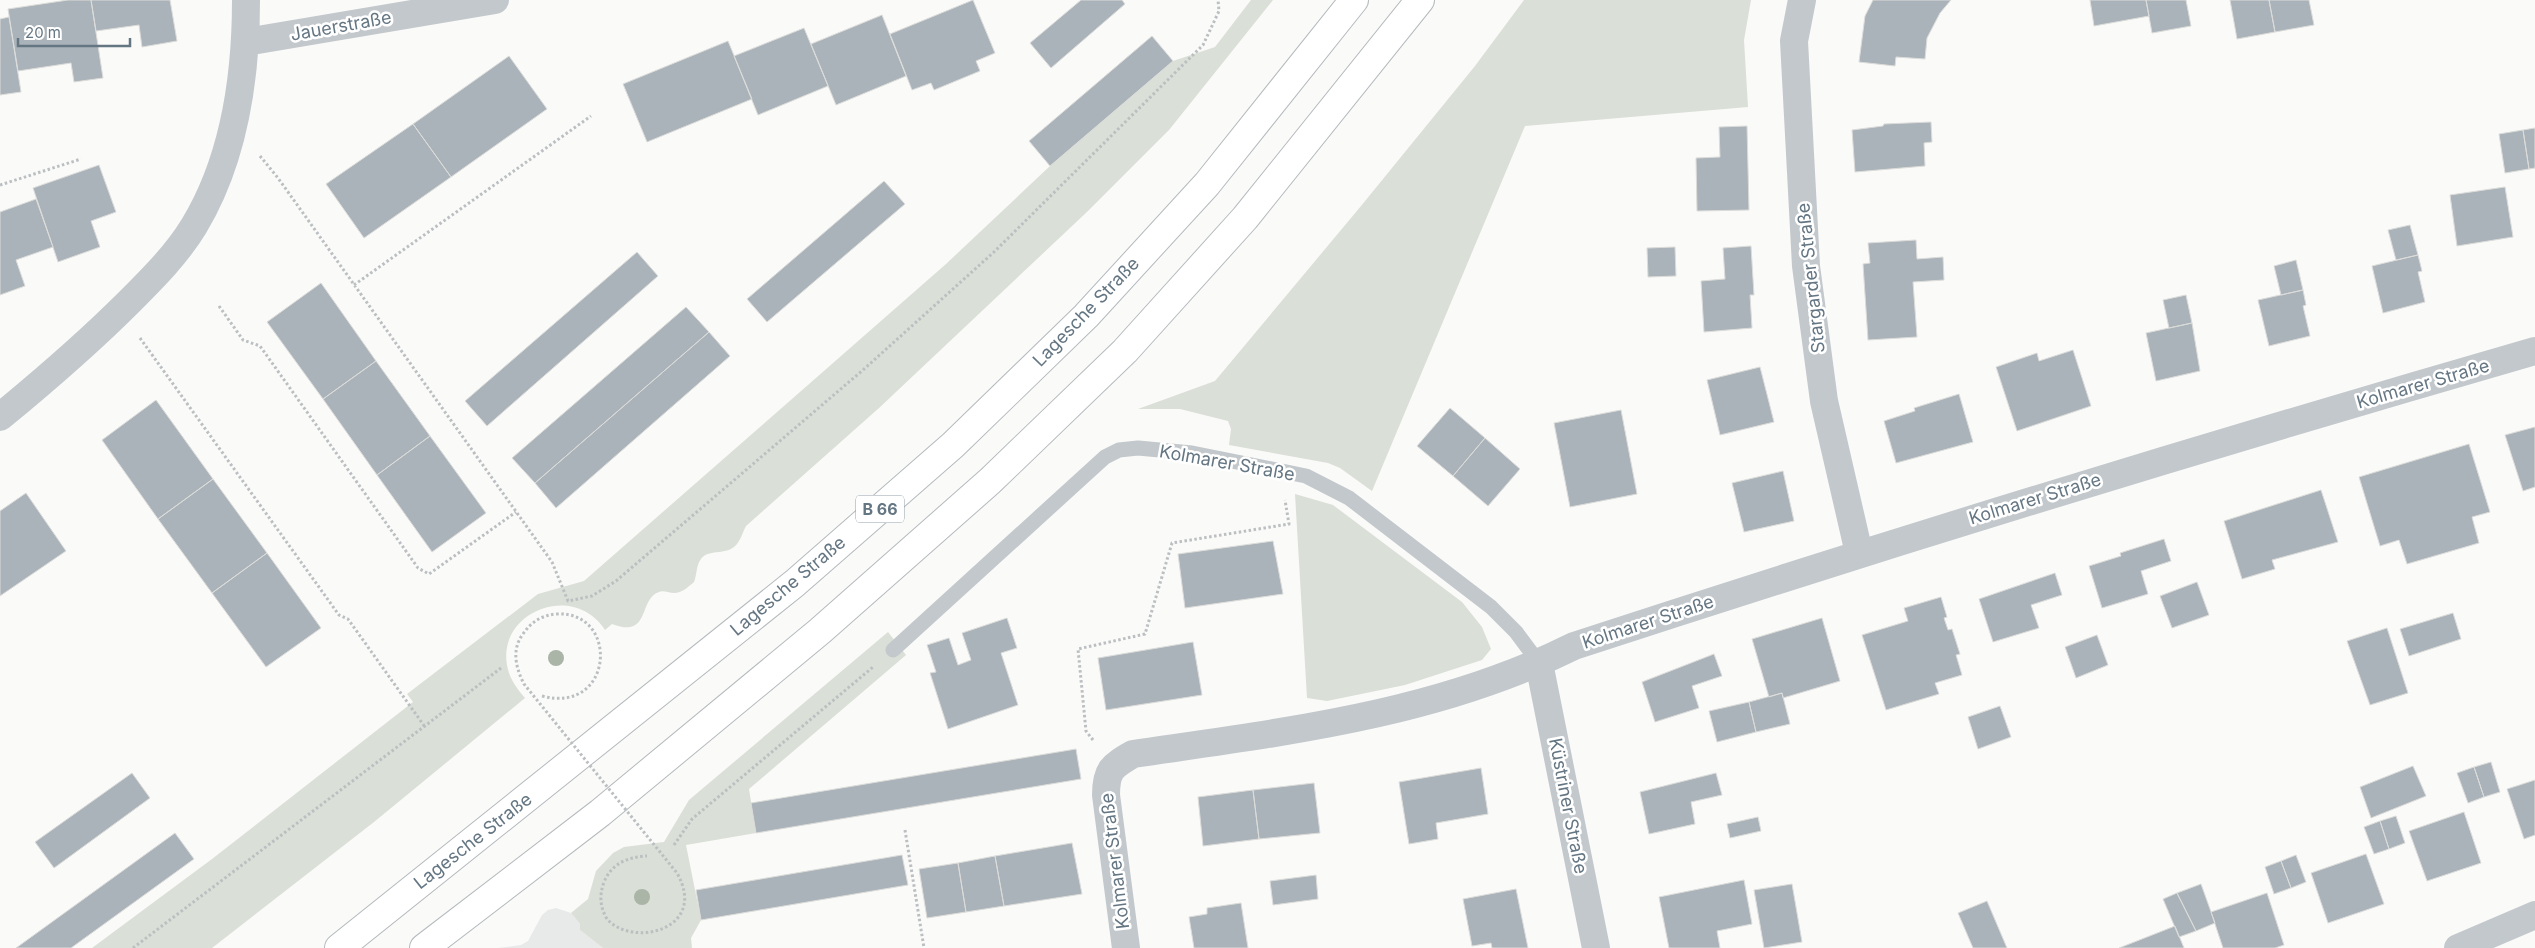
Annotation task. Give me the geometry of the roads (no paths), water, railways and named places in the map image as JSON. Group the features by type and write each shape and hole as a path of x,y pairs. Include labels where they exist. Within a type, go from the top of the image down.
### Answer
{"main road":[{"name":"Lagesche Straße","path":"339,948 795,583 953,445 1086,316 1207,184 1354,0"},
{"name":"B 66","path":"424,948 615,800 820,631 990,481 1125,350 1245,218 1420,0"}],"street":[{"path":"0,417 48,378 120,311 159,272 194,226 218,179 234,125 246,42 246,0"},
{"name":"Jauerstraße","path":"246,42 496,0"},
{"name":"Stargarder Straße","path":"1802,0 1794,41 1806,266 1824,401 1859,553"},
{"name":"Kolmarer Straße","path":"1126,948 1106,795 1106,777 1114,765 1133,754 1333,724 1449,695 1539,663 1574,646 1859,553 2178,456 2535,351"},
{"name":"Küstriner Straße","path":"1539,663 1596,948"},
{"path":"2458,948 2535,915"}],"lane":[{"name":"Kolmarer Straße","path":"894,650 1105,457 1119,450 1147,449 1192,453 1306,476 1349,498 1490,607 1516,632 1539,663"}]}
